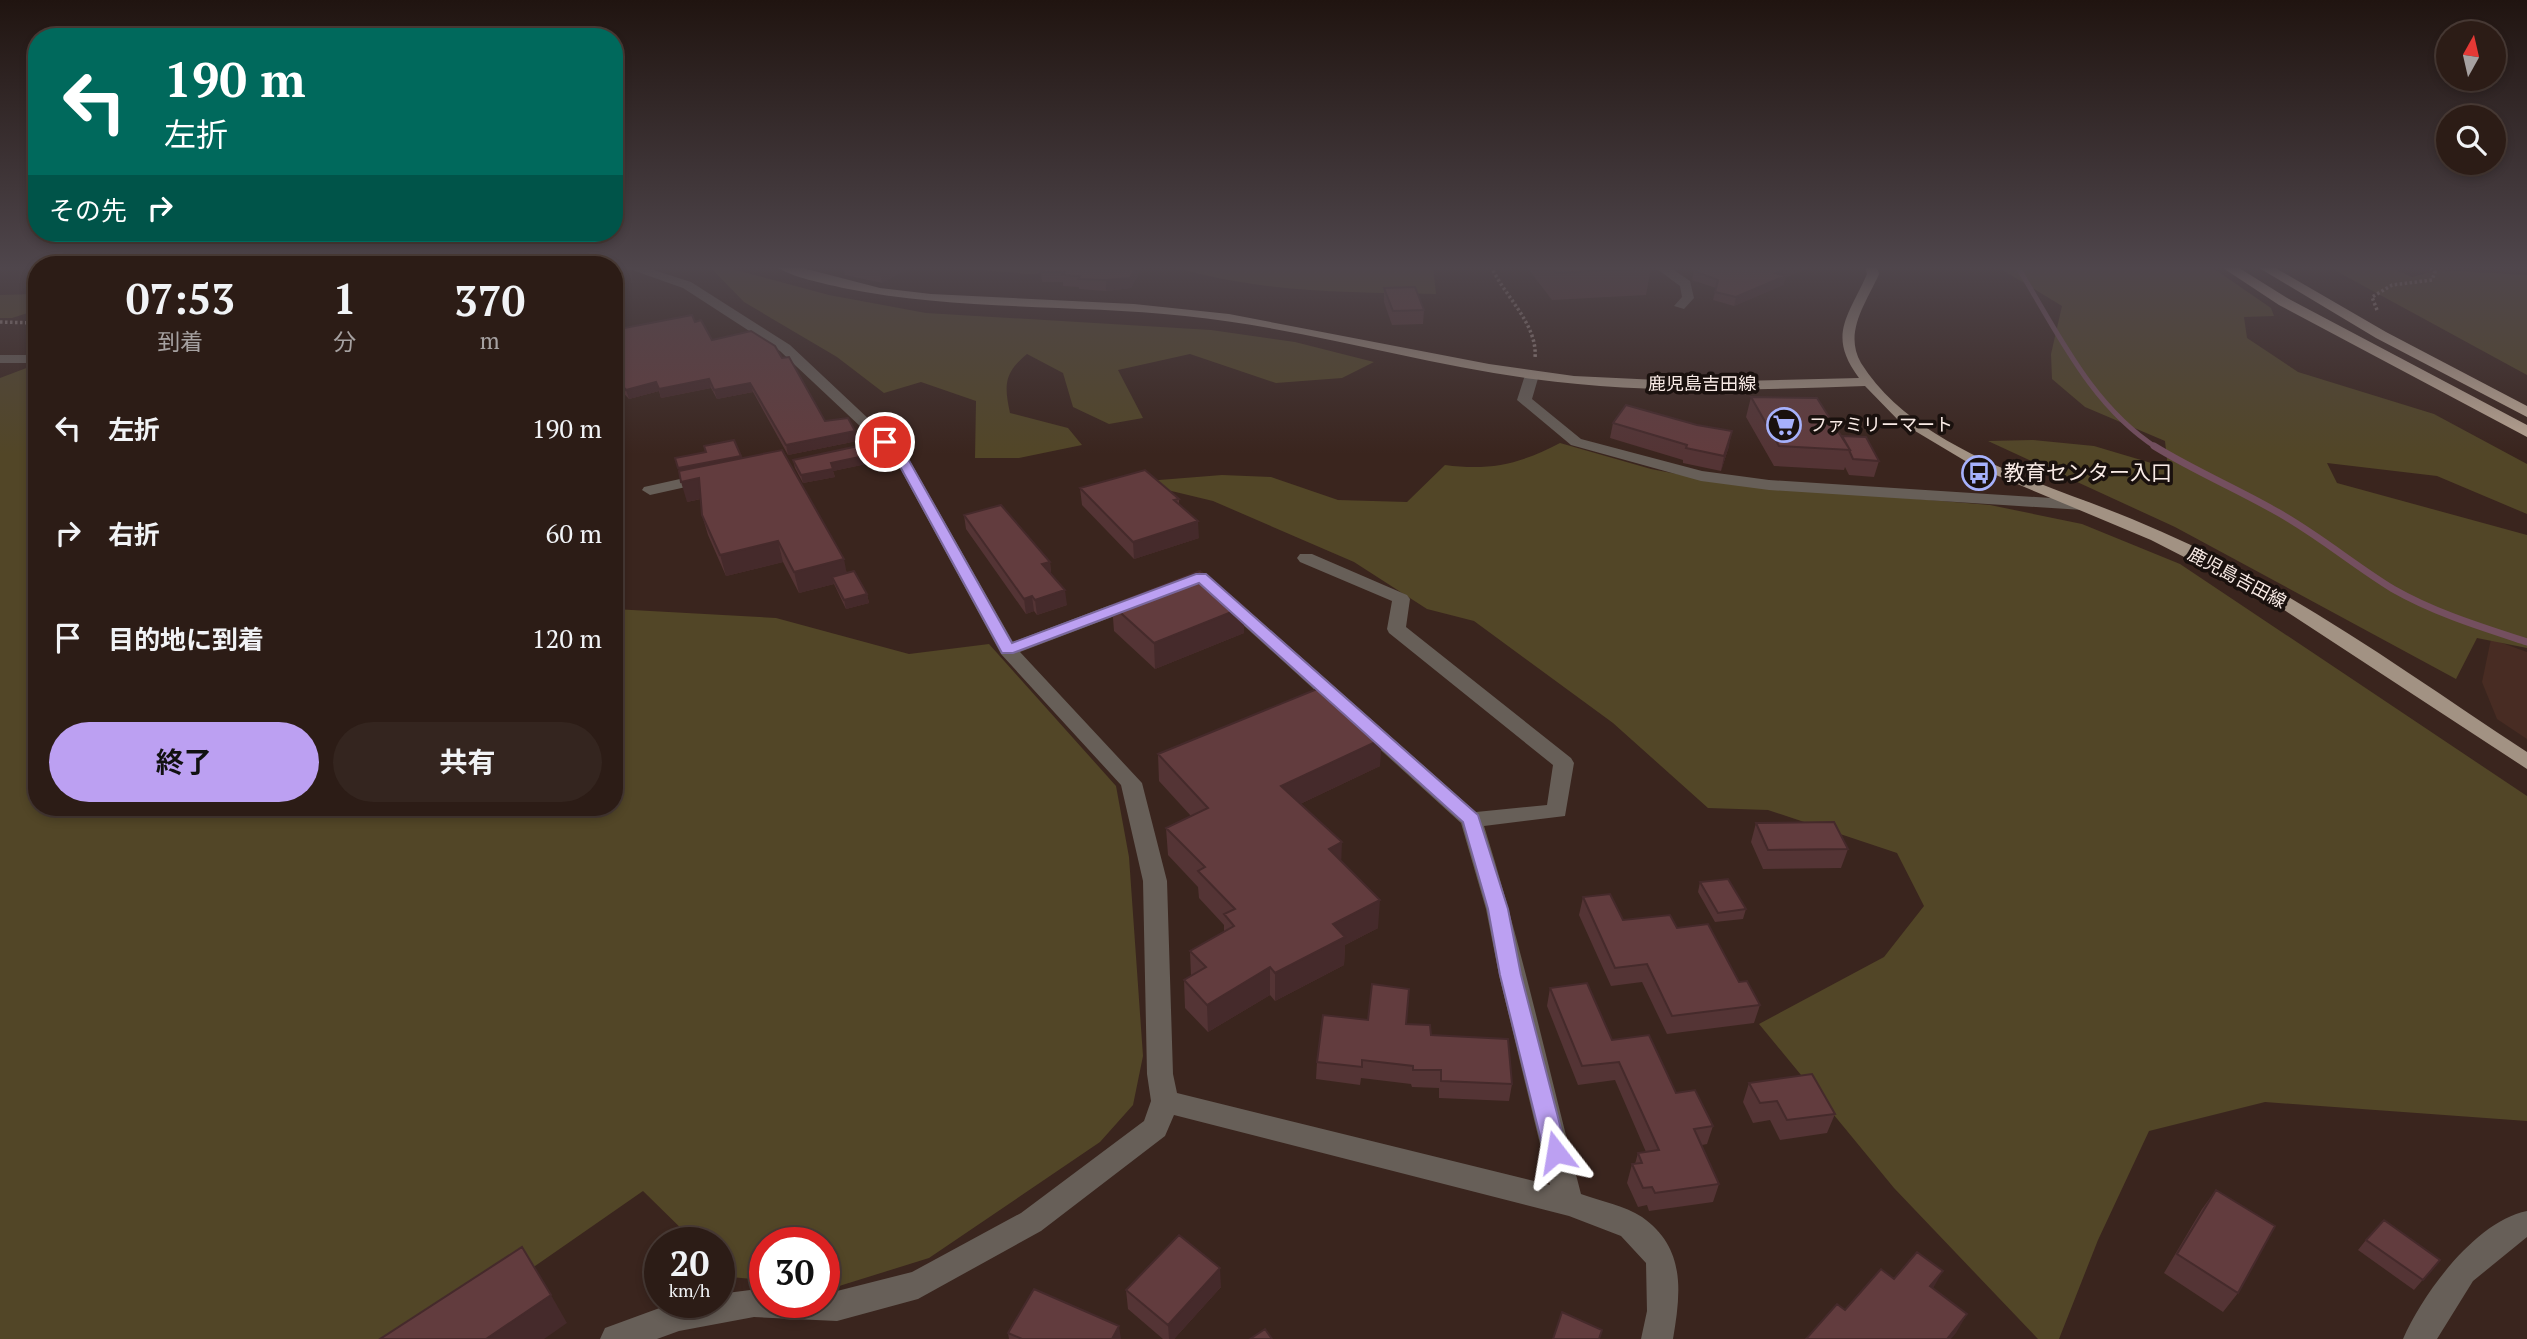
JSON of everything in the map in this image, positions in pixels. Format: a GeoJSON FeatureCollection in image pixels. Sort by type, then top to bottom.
{"type":"FeatureCollection","features":[{"type":"Feature","properties":{"kind":"highway"},"geometry":{"type":"LineString","coordinates":[[2334,328],[2527,432]]}},
{"type":"Feature","properties":{"kind":"highway"},"geometry":{"type":"LineString","coordinates":[[2370,328],[2527,412]]}},
{"type":"Feature","properties":{"kind":"main road","name":"鹿児島吉田線"},"geometry":{"type":"LineString","coordinates":[[1294,328],[1532,375],[1651,385],[1868,382],[1913,423],[1947,444],[1992,467],[2196,555],[2262,590],[2527,762]]}},
{"type":"Feature","properties":{"kind":"main road"},"geometry":{"type":"LineString","coordinates":[[1846,328],[1846,341],[1853,361],[1868,382]]}},
{"type":"Feature","properties":{"kind":"street"},"geometry":{"type":"LineString","coordinates":[[616,1339],[679,1316],[741,1305],[837,1306],[918,1285],[1031,1222],[1117,1159],[1155,1128],[1165,1101],[1160,1074],[1155,881],[1131,783],[1008,650],[901,457],[785,348],[755,328]]}},
{"type":"Feature","properties":{"kind":"street"},"geometry":{"type":"LineString","coordinates":[[0,359],[28,359]]}},
{"type":"Feature","properties":{"kind":"street"},"geometry":{"type":"LineString","coordinates":[[1532,375],[1524,400],[1576,442],[1689,473],[1769,485],[2082,505]]}},
{"type":"Feature","properties":{"kind":"street"},"geometry":{"type":"LineString","coordinates":[[859,447],[885,442]]}},
{"type":"Feature","properties":{"kind":"street"},"geometry":{"type":"LineString","coordinates":[[650,490],[728,474]]}},
{"type":"Feature","properties":{"kind":"street"},"geometry":{"type":"LineString","coordinates":[[1306,558],[1401,599],[1396,629],[1564,763],[1557,811],[1471,820]]}},
{"type":"Feature","properties":{"kind":"street"},"geometry":{"type":"LineString","coordinates":[[1211,586],[1471,820],[1498,909],[1511,975],[1569,1202]]}},
{"type":"Feature","properties":{"kind":"street"},"geometry":{"type":"LineString","coordinates":[[1008,650],[1149,596]]}},
{"type":"Feature","properties":{"kind":"street"},"geometry":{"type":"LineString","coordinates":[[1165,1101],[1569,1202],[1630,1226],[1661,1258],[1662,1311],[1657,1339]]}},
{"type":"Feature","properties":{"kind":"street"},"geometry":{"type":"LineString","coordinates":[[2419,1339],[2462,1271],[2517,1226],[2527,1224]]}},
{"type":"Feature","properties":{"kind":"path"},"geometry":{"type":"LineString","coordinates":[[1528,328],[1537,348],[1532,375]]}},
{"type":"Feature","properties":{"kind":"shaded area"},"geometry":{"type":"Polygon","coordinates":[[[789,328],[1186,328],[1295,342],[1374,362],[1342,378],[1276,383],[1190,354],[1118,370],[1143,418],[1109,424],[1073,407],[1063,373],[1027,354],[1014,367],[1008,380],[1010,413],[1068,428],[1082,445],[1019,458],[975,458],[976,401],[921,382],[884,393],[837,357],[789,328]]]}},
{"type":"Feature","properties":{"kind":"shaded area"},"geometry":{"type":"Polygon","coordinates":[[[2057,328],[2246,328],[2247,338],[2298,372],[2434,414],[2527,464],[2527,514],[2437,476],[2327,463],[2337,483],[2527,535],[2527,648],[2477,638],[2456,679],[2175,527],[1988,441],[2033,440],[2094,446],[2168,468],[2165,441],[2085,407],[2052,379],[2051,354],[2057,328]]]}},
{"type":"Feature","properties":{"kind":"shaded area"},"geometry":{"type":"Polygon","coordinates":[[[2442,328],[2527,328],[2527,375],[2442,328]]]}},
{"type":"Feature","properties":{"kind":"shaded area"},"geometry":{"type":"Polygon","coordinates":[[[28,367],[28,816],[623,816],[623,610],[776,618],[909,654],[989,644],[1116,786],[1129,857],[1143,1056],[1133,1105],[1100,1142],[929,1258],[840,1286],[840,1227],[749,1227],[749,1279],[735,1277],[735,1227],[680,1227],[643,1191],[430,1339],[0,1339],[0,378],[28,367]]]}},
{"type":"Feature","properties":{"kind":"shaded area"},"geometry":{"type":"Polygon","coordinates":[[[1560,443],[1651,469],[1723,483],[1990,505],[2082,524],[2180,564],[2527,796],[2527,1121],[2265,1102],[2149,1131],[2098,1240],[2059,1339],[2038,1339],[1894,1188],[1759,1024],[1884,957],[1924,906],[1897,853],[1768,810],[1708,808],[1613,723],[1474,621],[1427,609],[1354,562],[1213,501],[1134,482],[1222,475],[1271,477],[1338,500],[1407,502],[1445,465],[1476,467],[1504,464],[1518,461],[1560,443]]]}},
{"type":"Feature","properties":{"kind":"shaded area"},"geometry":{"type":"Polygon","coordinates":[[[2491,639],[2527,652],[2527,739],[2497,719],[2482,682],[2491,639]]]}},
{"type":"Feature","properties":{"kind":"building"},"geometry":{"type":"Polygon","coordinates":[[[623,328],[706,328],[712,340],[751,331],[775,346],[782,358],[789,357],[825,421],[848,418],[855,431],[786,445],[750,383],[714,390],[709,379],[659,389],[656,382],[626,390],[623,386],[623,328]]]}},
{"type":"Feature","properties":{"kind":"building"},"geometry":{"type":"Polygon","coordinates":[[[1751,397],[1817,398],[1850,450],[1779,446],[1751,397]]]}},
{"type":"Feature","properties":{"kind":"building"},"geometry":{"type":"Polygon","coordinates":[[[1626,405],[1697,425],[1732,431],[1724,456],[1686,448],[1687,445],[1613,423],[1626,405]]]}},
{"type":"Feature","properties":{"kind":"building"},"geometry":{"type":"Polygon","coordinates":[[[1842,436],[1866,437],[1879,461],[1853,459],[1842,436]]]}},
{"type":"Feature","properties":{"kind":"building"},"geometry":{"type":"Polygon","coordinates":[[[734,440],[741,456],[678,468],[675,458],[706,452],[704,446],[734,440]]]}},
{"type":"Feature","properties":{"kind":"building"},"geometry":{"type":"Polygon","coordinates":[[[863,445],[869,455],[831,463],[833,469],[801,475],[793,460],[863,445]]]}},
{"type":"Feature","properties":{"kind":"building"},"geometry":{"type":"Polygon","coordinates":[[[782,450],[844,559],[794,572],[778,541],[720,555],[702,515],[699,478],[681,482],[679,471],[782,450]]]}},
{"type":"Feature","properties":{"kind":"building"},"geometry":{"type":"Polygon","coordinates":[[[1145,470],[1179,499],[1174,500],[1198,521],[1133,542],[1080,488],[1145,470]]]}},
{"type":"Feature","properties":{"kind":"building"},"geometry":{"type":"Polygon","coordinates":[[[1001,505],[1050,562],[1042,564],[1065,590],[1035,600],[1032,596],[1024,599],[964,515],[1001,505]]]}},
{"type":"Feature","properties":{"kind":"building"},"geometry":{"type":"Polygon","coordinates":[[[854,571],[867,594],[844,600],[832,577],[854,571]]]}},
{"type":"Feature","properties":{"kind":"building"},"geometry":{"type":"Polygon","coordinates":[[[1200,571],[1244,607],[1154,643],[1112,605],[1200,571]]]}},
{"type":"Feature","properties":{"kind":"building"},"geometry":{"type":"Polygon","coordinates":[[[1322,687],[1382,739],[1281,786],[1342,842],[1329,849],[1380,900],[1333,924],[1345,937],[1275,973],[1270,967],[1207,1005],[1184,980],[1206,967],[1190,951],[1234,926],[1224,914],[1235,909],[1198,871],[1205,867],[1166,828],[1208,808],[1158,754],[1322,687]]]}},
{"type":"Feature","properties":{"kind":"building"},"geometry":{"type":"Polygon","coordinates":[[[1834,822],[1848,849],[1768,850],[1756,823],[1834,822]]]}},
{"type":"Feature","properties":{"kind":"building"},"geometry":{"type":"Polygon","coordinates":[[[1728,879],[1746,909],[1718,913],[1700,882],[1728,879]]]}},
{"type":"Feature","properties":{"kind":"building"},"geometry":{"type":"Polygon","coordinates":[[[1610,894],[1623,920],[1670,915],[1677,928],[1708,924],[1739,982],[1747,981],[1760,1005],[1672,1016],[1647,964],[1615,968],[1583,897],[1610,894]]]}},
{"type":"Feature","properties":{"kind":"building"},"geometry":{"type":"Polygon","coordinates":[[[1587,983],[1612,1040],[1649,1035],[1676,1093],[1695,1090],[1713,1126],[1694,1129],[1719,1184],[1655,1193],[1652,1187],[1643,1188],[1632,1164],[1642,1163],[1638,1153],[1659,1150],[1619,1062],[1582,1066],[1550,988],[1587,983]]]}},
{"type":"Feature","properties":{"kind":"building"},"geometry":{"type":"Polygon","coordinates":[[[1372,984],[1409,989],[1406,1024],[1430,1025],[1431,1035],[1508,1039],[1512,1084],[1441,1081],[1441,1070],[1413,1070],[1413,1066],[1362,1060],[1362,1067],[1317,1062],[1323,1015],[1368,1020],[1372,984]]]}},
{"type":"Feature","properties":{"kind":"building"},"geometry":{"type":"Polygon","coordinates":[[[1812,1074],[1835,1114],[1787,1120],[1777,1101],[1760,1103],[1749,1083],[1812,1074]]]}},
{"type":"Feature","properties":{"kind":"building"},"geometry":{"type":"Polygon","coordinates":[[[2216,1190],[2275,1226],[2238,1293],[2177,1254],[2216,1190]]]}},
{"type":"Feature","properties":{"kind":"building"},"geometry":{"type":"Polygon","coordinates":[[[2384,1220],[2440,1260],[2423,1280],[2366,1240],[2384,1220]]]}},
{"type":"Feature","properties":{"kind":"building"},"geometry":{"type":"Polygon","coordinates":[[[1179,1235],[1220,1268],[1168,1325],[1126,1290],[1179,1235]]]}},
{"type":"Feature","properties":{"kind":"building"},"geometry":{"type":"Polygon","coordinates":[[[522,1247],[551,1295],[486,1339],[380,1339],[522,1247]]]}},
{"type":"Feature","properties":{"kind":"building"},"geometry":{"type":"Polygon","coordinates":[[[1917,1252],[1943,1271],[1930,1286],[1967,1314],[1947,1339],[1806,1339],[1837,1304],[1845,1310],[1881,1269],[1894,1279],[1917,1252]]]}},
{"type":"Feature","properties":{"kind":"building"},"geometry":{"type":"Polygon","coordinates":[[[1034,1289],[1119,1326],[1112,1339],[1022,1339],[1008,1333],[1034,1289]]]}},
{"type":"Feature","properties":{"kind":"building"},"geometry":{"type":"Polygon","coordinates":[[[1562,1312],[1602,1330],[1599,1339],[1553,1339],[1562,1312]]]}},
{"type":"Feature","properties":{"kind":"building"},"geometry":{"type":"Polygon","coordinates":[[[1265,1329],[1272,1339],[1250,1339],[1265,1329]]]}},
{"type":"Feature","properties":{"kind":"waterway"},"geometry":{"type":"LineString","coordinates":[[2054,328],[2094,389],[2134,431],[2155,447]]}},
{"type":"Feature","properties":{"kind":"waterway"},"geometry":{"type":"LineString","coordinates":[[2155,447],[2288,518],[2409,598],[2458,619],[2527,642]]}},
{"type":"Feature","properties":{"kind":"place","name":"ファミリーマート"},"geometry":{"type":"Point","coordinates":[1784,425]}},
{"type":"Feature","properties":{"kind":"place","name":"教育センター入口"},"geometry":{"type":"Point","coordinates":[1979,473]}},
{"type":"Feature","properties":{"kind":"route"},"geometry":{"type":"LineString","coordinates":[[885,442],[901,457],[1008,650],[1201,577],[1471,820],[1498,909],[1511,975],[1556,1152]]}}]}
